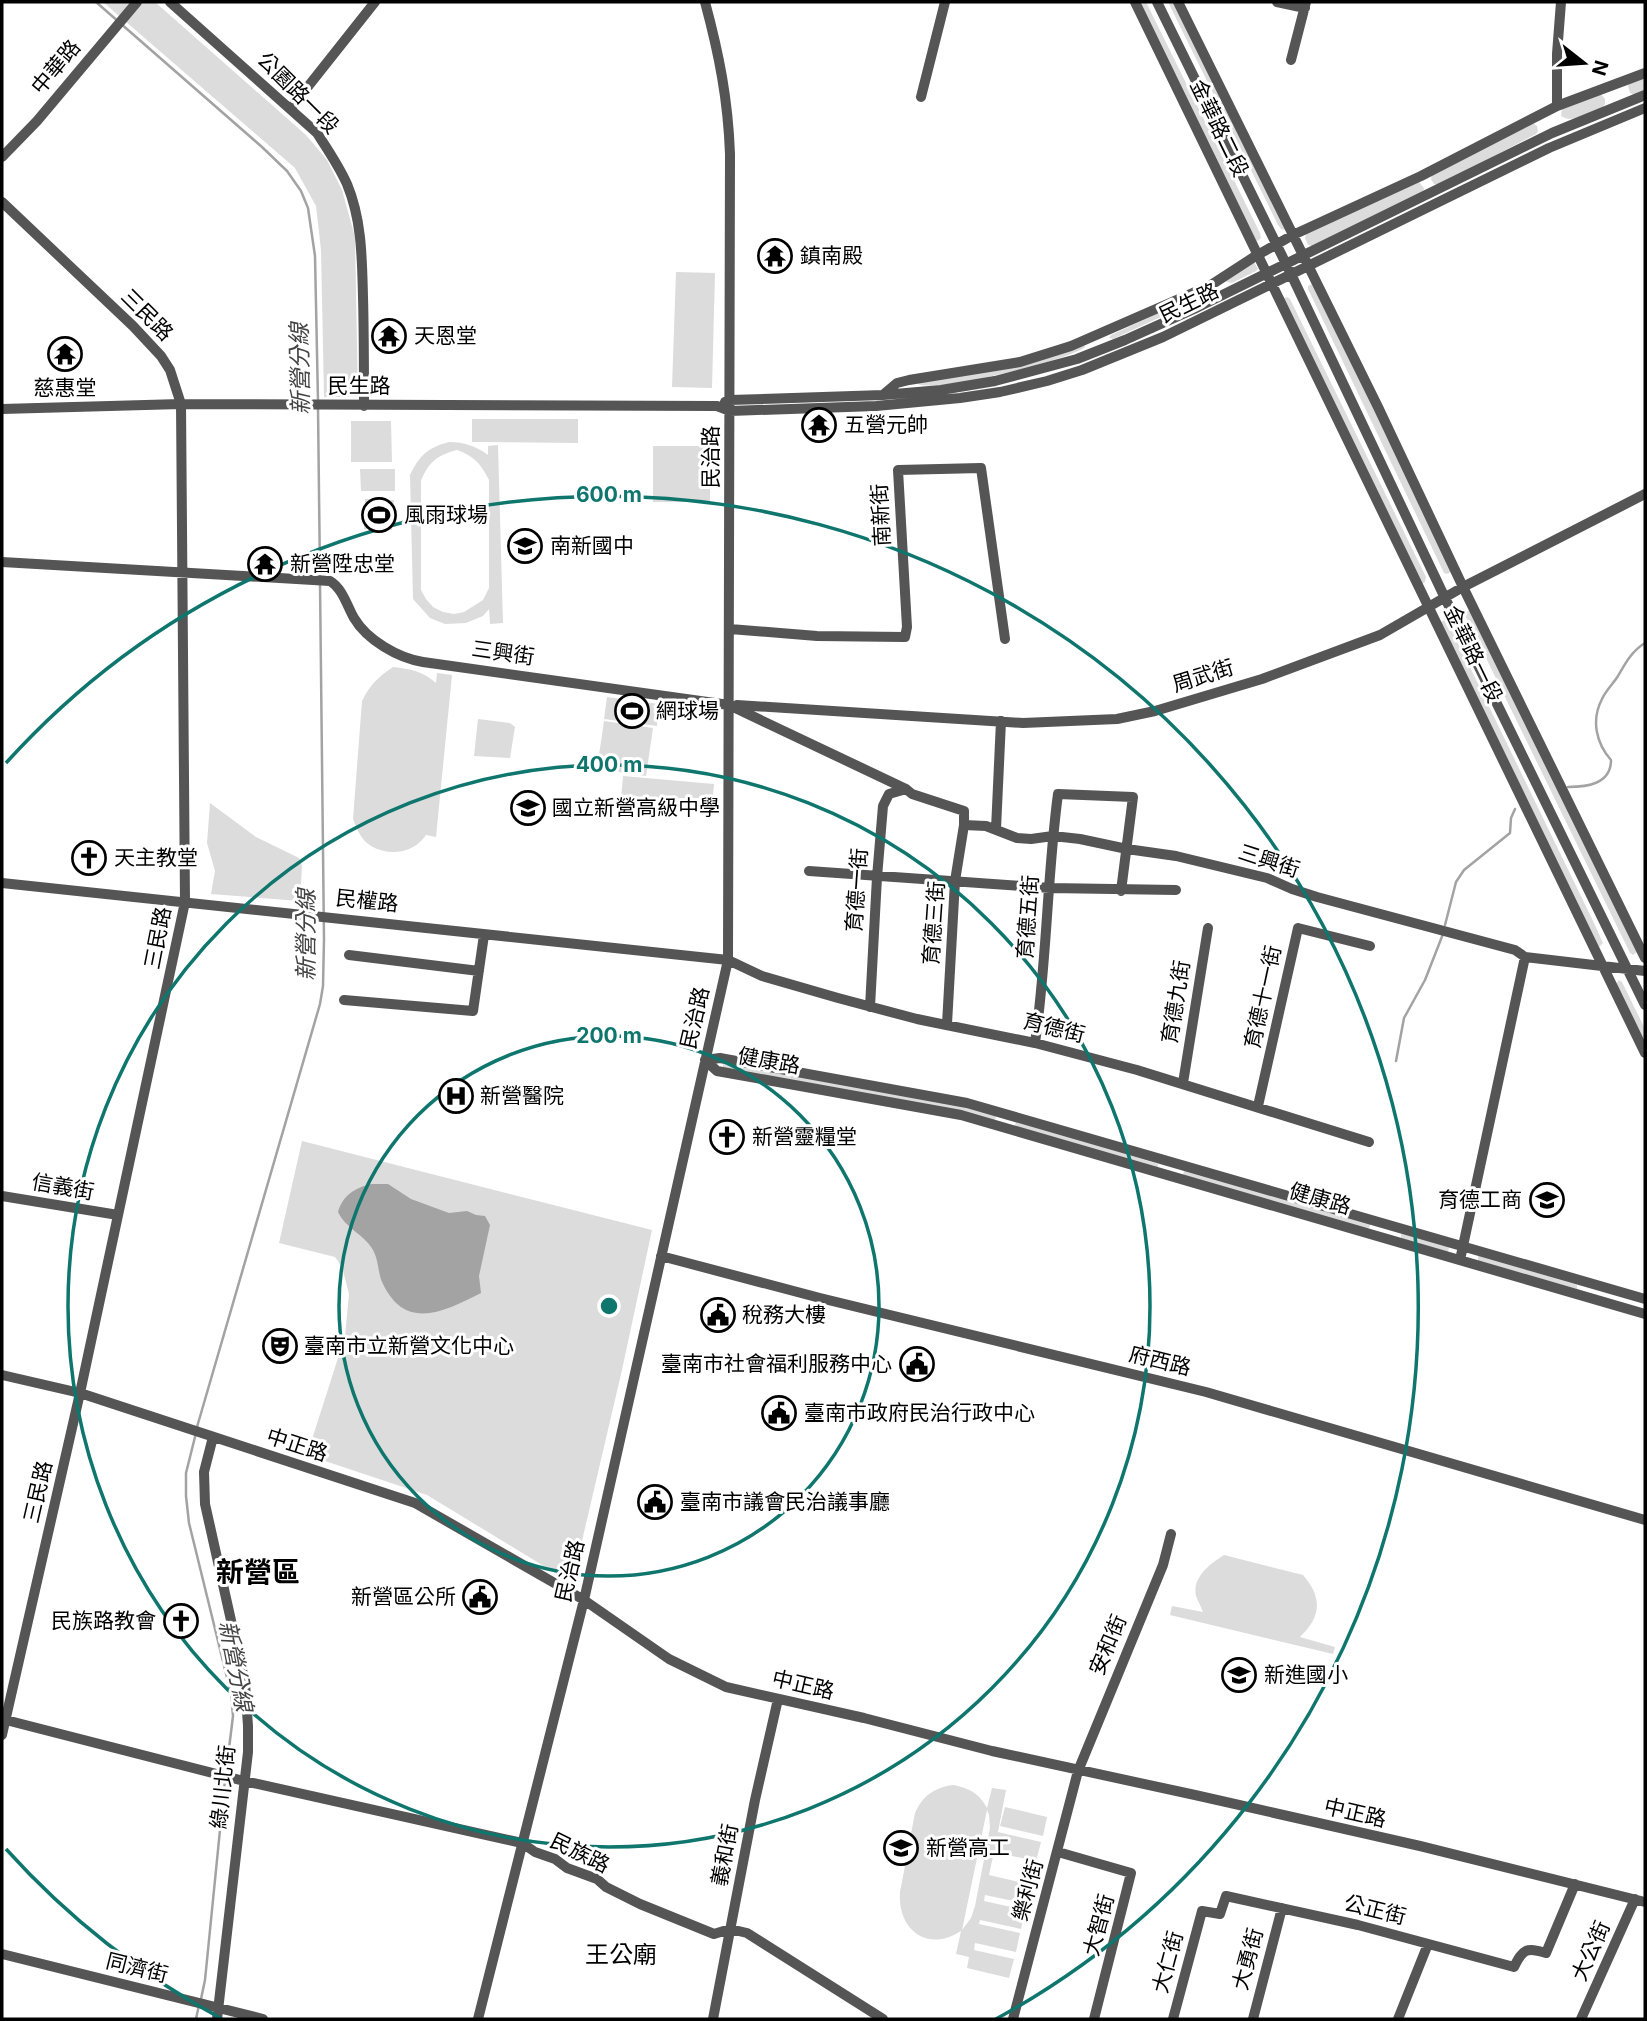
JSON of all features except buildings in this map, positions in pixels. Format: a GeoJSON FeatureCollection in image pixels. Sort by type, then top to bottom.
{"type":"FeatureCollection","features":[{"type":"Feature","properties":{"kind":"street","name":"中華路"},"geometry":{"type":"LineString","coordinates":[[2,157],[37,121],[138,2]]}},
{"type":"Feature","properties":{"kind":"street","name":"公園路一段"},"geometry":{"type":"LineString","coordinates":[[170,2],[317,133],[348,187],[358,218],[362,251],[364,406]]}},
{"type":"Feature","properties":{"kind":"street"},"geometry":{"type":"LineString","coordinates":[[291,108],[375,2]]}},
{"type":"Feature","properties":{"kind":"street","name":"民治路"},"geometry":{"type":"LineString","coordinates":[[478,2019],[584,1600],[728,960],[729,128],[719,52],[705,2]]}},
{"type":"Feature","properties":{"kind":"street"},"geometry":{"type":"LineString","coordinates":[[921,97],[945,2]]}},
{"type":"Feature","properties":{"kind":"street","name":"金華路二段"},"geometry":{"type":"LineString","coordinates":[[1135,2],[1267,272]]}},
{"type":"Feature","properties":{"kind":"street","name":"金華路二段"},"geometry":{"type":"LineString","coordinates":[[1157,2],[1288,269]]}},
{"type":"Feature","properties":{"kind":"street","name":"金華路二段"},"geometry":{"type":"LineString","coordinates":[[1178,2],[1305,260]]}},
{"type":"Feature","properties":{"kind":"street"},"geometry":{"type":"LineString","coordinates":[[1277,2],[1306,5],[1291,60]]}},
{"type":"Feature","properties":{"kind":"street"},"geometry":{"type":"LineString","coordinates":[[1557,106],[1561,2]]}},
{"type":"Feature","properties":{"kind":"street","name":"民生路"},"geometry":{"type":"LineString","coordinates":[[883,395],[897,383],[1020,362],[1071,346],[1211,285],[1293,235],[1425,174],[1557,106],[1645,73]]}},
{"type":"Feature","properties":{"kind":"street","name":"民生路"},"geometry":{"type":"LineString","coordinates":[[730,405],[876,406],[1000,392],[1047,382],[1136,349],[1272,284],[1288,269],[1552,133],[1645,95]]}},
{"type":"Feature","properties":{"kind":"street","name":"民生路"},"geometry":{"type":"LineString","coordinates":[[1305,260],[1549,148],[1645,108]]}},
{"type":"Feature","properties":{"kind":"street","name":"三民路"},"geometry":{"type":"LineString","coordinates":[[2,202],[162,356],[170,370],[181,404],[185,902],[80,1393],[2,1735]]}},
{"type":"Feature","properties":{"kind":"street","name":"金華路一段"},"geometry":{"type":"LineString","coordinates":[[1305,260],[1645,958]]}},
{"type":"Feature","properties":{"kind":"street","name":"民生路"},"geometry":{"type":"LineString","coordinates":[[2,409],[181,404],[717,406],[941,390],[995,381],[1077,359],[1194,309],[1267,272],[1288,269]]}},
{"type":"Feature","properties":{"kind":"street","name":"金華路一段"},"geometry":{"type":"LineString","coordinates":[[1288,269],[1645,1005]]}},
{"type":"Feature","properties":{"kind":"street","name":"金華路一段"},"geometry":{"type":"LineString","coordinates":[[1267,272],[1645,1053]]}},
{"type":"Feature","properties":{"kind":"street","name":"南新街"},"geometry":{"type":"LineString","coordinates":[[730,629],[817,636],[905,637],[907,626],[898,470],[981,468],[1005,639]]}},
{"type":"Feature","properties":{"kind":"street","name":"周武街"},"geometry":{"type":"LineString","coordinates":[[730,705],[1023,723],[1117,719],[1155,711],[1262,678],[1380,635],[1463,587],[1645,494]]}},
{"type":"Feature","properties":{"kind":"street","name":"三興街"},"geometry":{"type":"LineString","coordinates":[[2,562],[330,581],[338,587],[355,621],[362,629],[396,653],[412,660],[730,705],[912,794],[964,811],[964,825],[986,826],[1017,838],[1053,836],[1080,839],[1176,856],[1267,878],[1329,901],[1515,950],[1525,957],[1645,971]]}},
{"type":"Feature","properties":{"kind":"street"},"geometry":{"type":"LineString","coordinates":[[996,829],[1001,721]]}},
{"type":"Feature","properties":{"kind":"street","name":"育德一街"},"geometry":{"type":"LineString","coordinates":[[870,1007],[883,806],[889,794],[905,789]]}},
{"type":"Feature","properties":{"kind":"street","name":"育德五街"},"geometry":{"type":"LineString","coordinates":[[1035,1042],[1042,993],[1058,793],[1133,797],[1128,849]]}},
{"type":"Feature","properties":{"kind":"street","name":"育德三街"},"geometry":{"type":"LineString","coordinates":[[947,1024],[955,881],[964,825]]}},
{"type":"Feature","properties":{"kind":"street"},"geometry":{"type":"LineString","coordinates":[[1121,891],[1128,849]]}},
{"type":"Feature","properties":{"kind":"street"},"geometry":{"type":"LineString","coordinates":[[809,871],[1050,888],[1176,890]]}},
{"type":"Feature","properties":{"kind":"street","name":"民權路"},"geometry":{"type":"LineString","coordinates":[[2,883],[728,960]]}},
{"type":"Feature","properties":{"kind":"street","name":"育德九街"},"geometry":{"type":"LineString","coordinates":[[1183,1083],[1208,929]]}},
{"type":"Feature","properties":{"kind":"street","name":"育德十一街"},"geometry":{"type":"LineString","coordinates":[[1258,1107],[1297,929],[1370,946]]}},
{"type":"Feature","properties":{"kind":"street"},"geometry":{"type":"LineString","coordinates":[[344,1000],[473,1011],[484,934]]}},
{"type":"Feature","properties":{"kind":"street"},"geometry":{"type":"LineString","coordinates":[[349,956],[479,971]]}},
{"type":"Feature","properties":{"kind":"street"},"geometry":{"type":"LineString","coordinates":[[1460,1260],[1525,957]]}},
{"type":"Feature","properties":{"kind":"street","name":"育德街"},"geometry":{"type":"LineString","coordinates":[[728,960],[762,976],[870,1007],[1035,1042],[1183,1083],[1369,1142]]}},
{"type":"Feature","properties":{"kind":"street","name":"健康路"},"geometry":{"type":"LineString","coordinates":[[705,1060],[720,1058],[967,1103],[1645,1298]]}},
{"type":"Feature","properties":{"kind":"street","name":"健康路"},"geometry":{"type":"LineString","coordinates":[[705,1060],[717,1071],[961,1115],[1645,1314]]}},
{"type":"Feature","properties":{"kind":"street"},"geometry":{"type":"LineString","coordinates":[[1004,1128],[1007,1115]]}},
{"type":"Feature","properties":{"kind":"street","name":"信義街"},"geometry":{"type":"LineString","coordinates":[[2,1196],[118,1215]]}},
{"type":"Feature","properties":{"kind":"street","name":"府西路"},"geometry":{"type":"LineString","coordinates":[[661,1256],[820,1298],[1206,1392],[1645,1520]]}},
{"type":"Feature","properties":{"kind":"street","name":"中正路"},"geometry":{"type":"LineString","coordinates":[[2,1374],[80,1393],[415,1503],[584,1600],[668,1658],[726,1686],[992,1751],[1195,1794],[1640,1900]]}},
{"type":"Feature","properties":{"kind":"street","name":"綠川北街"},"geometry":{"type":"LineString","coordinates":[[210,1436],[204,1472],[205,1504],[245,1683],[248,1726],[239,1780],[218,2014]]}},
{"type":"Feature","properties":{"kind":"street","name":"安和街"},"geometry":{"type":"LineString","coordinates":[[1078,1771],[1163,1565],[1171,1534]]}},
{"type":"Feature","properties":{"kind":"street","name":"義和街"},"geometry":{"type":"LineString","coordinates":[[713,2019],[778,1699]]}},
{"type":"Feature","properties":{"kind":"street","name":"民族路"},"geometry":{"type":"LineString","coordinates":[[4,1719],[239,1780],[522,1843],[567,1868],[597,1879],[606,1887],[640,1904],[714,1934],[730,1929],[747,1933],[883,2019]]}},
{"type":"Feature","properties":{"kind":"street","name":"樂利街"},"geometry":{"type":"LineString","coordinates":[[1013,2019],[1078,1771]]}},
{"type":"Feature","properties":{"kind":"street","name":"大智街"},"geometry":{"type":"LineString","coordinates":[[1058,1852],[1131,1873],[1094,2019]]}},
{"type":"Feature","properties":{"kind":"street","name":"公正街"},"geometry":{"type":"LineString","coordinates":[[1226,1896],[1358,1925],[1514,1967],[1525,1951],[1531,1949],[1545,1953],[1575,1884]]}},
{"type":"Feature","properties":{"kind":"street","name":"大仁街"},"geometry":{"type":"LineString","coordinates":[[1173,2019],[1202,1911],[1220,1914],[1226,1896]]}},
{"type":"Feature","properties":{"kind":"street","name":"大公街"},"geometry":{"type":"LineString","coordinates":[[1581,2019],[1640,1900]]}},
{"type":"Feature","properties":{"kind":"street","name":"大勇街"},"geometry":{"type":"LineString","coordinates":[[1253,2019],[1282,1908]]}},
{"type":"Feature","properties":{"kind":"street"},"geometry":{"type":"LineString","coordinates":[[1398,2019],[1428,1944]]}},
{"type":"Feature","properties":{"kind":"street","name":"同濟街"},"geometry":{"type":"LineString","coordinates":[[2,1954],[207,2005],[218,2014],[263,2019]]}},
{"type":"Feature","properties":{"kind":"shaded area"},"geometry":{"type":"Polygon","coordinates":[[[103,2],[155,2],[306,135],[327,160],[342,190],[355,237],[358,397],[324,397],[321,250],[316,206],[295,168],[103,2]]]}},
{"type":"Feature","properties":{"kind":"shaded area"},"geometry":{"type":"Polygon","coordinates":[[[1138,2],[1146,2],[1260,233],[1261,238],[1258,241],[1256,240],[1138,2]]]}},
{"type":"Feature","properties":{"kind":"shaded area"},"geometry":{"type":"Polygon","coordinates":[[[1168,2],[1176,2],[1284,230],[1278,225],[1168,2]]]}},
{"type":"Feature","properties":{"kind":"shaded area"},"geometry":{"type":"Polygon","coordinates":[[[1645,75],[1645,91],[1634,95],[1630,93],[1629,82],[1645,75]]]}},
{"type":"Feature","properties":{"kind":"shaded area"},"geometry":{"type":"Polygon","coordinates":[[[1600,93],[1605,99],[1602,108],[1571,119],[1561,116],[1562,109],[1600,93]]]}},
{"type":"Feature","properties":{"kind":"shaded area"},"geometry":{"type":"Polygon","coordinates":[[[1533,123],[1537,126],[1536,134],[1439,185],[1434,184],[1431,179],[1432,173],[1533,123]]]}},
{"type":"Feature","properties":{"kind":"shaded area"},"geometry":{"type":"Polygon","coordinates":[[[1419,182],[1424,188],[1423,193],[1312,246],[1308,245],[1305,238],[1307,231],[1419,182]]]}},
{"type":"Feature","properties":{"kind":"shaded area"},"geometry":{"type":"Polygon","coordinates":[[[1254,262],[1258,269],[1256,271],[1232,283],[1226,281],[1254,262]]]}},
{"type":"Feature","properties":{"kind":"shaded area"},"geometry":{"type":"Polygon","coordinates":[[[676,272],[715,273],[712,388],[672,387],[676,272]]]}},
{"type":"Feature","properties":{"kind":"shaded area"},"geometry":{"type":"Polygon","coordinates":[[[1312,284],[1315,285],[1451,568],[1451,572],[1447,574],[1444,573],[1308,289],[1312,284]]]}},
{"type":"Feature","properties":{"kind":"shaded area"},"geometry":{"type":"Polygon","coordinates":[[[1204,292],[1207,293],[1206,296],[1113,339],[1109,338],[1111,335],[1204,292]]]}},
{"type":"Feature","properties":{"kind":"shaded area"},"geometry":{"type":"Polygon","coordinates":[[[1287,297],[1426,577],[1421,585],[1282,299],[1287,297]]]}},
{"type":"Feature","properties":{"kind":"shaded area"},"geometry":{"type":"Polygon","coordinates":[[[1083,344],[1085,347],[1074,353],[1001,374],[948,384],[918,384],[919,381],[1083,344]]]}},
{"type":"Feature","properties":{"kind":"shaded area"},"geometry":{"type":"Polygon","coordinates":[[[472,419],[578,419],[578,443],[472,442],[472,419]]]}},
{"type":"Feature","properties":{"kind":"shaded area"},"geometry":{"type":"Polygon","coordinates":[[[351,421],[391,421],[392,462],[351,462],[351,421]]]}},
{"type":"Feature","properties":{"kind":"shaded area"},"geometry":{"type":"Polygon","coordinates":[[[441,444],[465,444],[488,455],[488,446],[498,445],[503,623],[490,624],[489,609],[483,616],[466,623],[445,624],[430,618],[413,599],[410,475],[425,453],[441,444]],[[457,450],[439,457],[427,469],[421,481],[421,590],[433,607],[454,614],[464,612],[483,600],[489,588],[489,480],[476,461],[457,450]]]}},
{"type":"Feature","properties":{"kind":"shaded area"},"geometry":{"type":"Polygon","coordinates":[[[653,446],[710,446],[710,502],[653,502],[653,446]]]}},
{"type":"Feature","properties":{"kind":"shaded area"},"geometry":{"type":"Polygon","coordinates":[[[360,469],[395,469],[395,491],[361,491],[360,469]]]}},
{"type":"Feature","properties":{"kind":"shaded area","name":"風雨球場"},"geometry":{"type":"Polygon","coordinates":[[[365,499],[394,500],[392,530],[364,529],[365,499]]]}},
{"type":"Feature","properties":{"kind":"shaded area"},"geometry":{"type":"Polygon","coordinates":[[[1470,610],[1637,952],[1633,955],[1465,615],[1470,610]]]}},
{"type":"Feature","properties":{"kind":"shaded area"},"geometry":{"type":"Polygon","coordinates":[[[1445,620],[1594,923],[1603,943],[1599,947],[1441,622],[1445,620]]]}},
{"type":"Feature","properties":{"kind":"shaded area"},"geometry":{"type":"Polygon","coordinates":[[[393,667],[416,671],[436,683],[437,673],[452,675],[436,837],[426,835],[415,846],[394,852],[368,844],[353,819],[362,701],[375,682],[393,667]]]}},
{"type":"Feature","properties":{"kind":"shaded area","name":"網球場"},"geometry":{"type":"Polygon","coordinates":[[[607,697],[659,704],[657,726],[604,719],[607,697]]]}},
{"type":"Feature","properties":{"kind":"shaded area"},"geometry":{"type":"Polygon","coordinates":[[[478,719],[510,723],[515,727],[510,758],[474,756],[478,719]]]}},
{"type":"Feature","properties":{"kind":"shaded area"},"geometry":{"type":"Polygon","coordinates":[[[604,721],[653,728],[646,776],[597,769],[604,721]]]}},
{"type":"Feature","properties":{"kind":"shaded area"},"geometry":{"type":"Polygon","coordinates":[[[623,776],[714,784],[712,808],[621,800],[623,776]]]}},
{"type":"Feature","properties":{"kind":"shaded area"},"geometry":{"type":"Polygon","coordinates":[[[210,803],[256,837],[299,858],[302,866],[300,901],[211,894],[215,871],[207,843],[210,803]]]}},
{"type":"Feature","properties":{"kind":"shaded area"},"geometry":{"type":"Polygon","coordinates":[[[1619,980],[1645,1029],[1645,1049],[1615,985],[1619,980]]]}},
{"type":"Feature","properties":{"kind":"shaded area"},"geometry":{"type":"Polygon","coordinates":[[[723,1063],[965,1106],[996,1117],[995,1120],[723,1068],[723,1063]]]}},
{"type":"Feature","properties":{"kind":"shaded area"},"geometry":{"type":"Polygon","coordinates":[[[1017,1121],[1158,1164],[1158,1168],[1014,1126],[1017,1121]]]}},
{"type":"Feature","properties":{"kind":"shaded area"},"geometry":{"type":"Polygon","coordinates":[[[302,1141],[652,1230],[574,1575],[565,1579],[427,1495],[307,1455],[345,1336],[349,1294],[342,1267],[335,1257],[279,1243],[302,1141]]]}},
{"type":"Feature","properties":{"kind":"shaded area"},"geometry":{"type":"Polygon","coordinates":[[[1184,1170],[1371,1224],[1368,1229],[1183,1176],[1184,1170]]]}},
{"type":"Feature","properties":{"kind":"shaded area"},"geometry":{"type":"Polygon","coordinates":[[[371,1184],[388,1184],[411,1199],[449,1213],[467,1211],[485,1216],[490,1225],[479,1276],[481,1293],[454,1306],[427,1313],[415,1313],[392,1299],[381,1280],[371,1246],[338,1212],[350,1193],[371,1184]]]}},
{"type":"Feature","properties":{"kind":"shaded area"},"geometry":{"type":"Polygon","coordinates":[[[1403,1233],[1449,1247],[1448,1252],[1401,1239],[1403,1233]]]}},
{"type":"Feature","properties":{"kind":"shaded area"},"geometry":{"type":"Polygon","coordinates":[[[1478,1255],[1577,1285],[1577,1289],[1478,1261],[1478,1255]]]}},
{"type":"Feature","properties":{"kind":"shaded area"},"geometry":{"type":"Polygon","coordinates":[[[1224,1555],[1303,1575],[1314,1592],[1317,1607],[1312,1622],[1300,1637],[1335,1647],[1333,1654],[1170,1615],[1172,1606],[1203,1612],[1195,1589],[1199,1577],[1224,1555]]]}},
{"type":"Feature","properties":{"kind":"shaded area"},"geometry":{"type":"Polygon","coordinates":[[[953,1785],[969,1790],[981,1798],[987,1808],[992,1788],[1006,1790],[998,1832],[1041,1842],[1036,1861],[994,1852],[989,1875],[1032,1885],[1027,1904],[985,1895],[984,1901],[1025,1910],[1021,1929],[980,1920],[979,1924],[1020,1933],[1016,1952],[975,1943],[974,1950],[1014,1959],[1009,1978],[967,1968],[969,1957],[956,1954],[961,1931],[937,1940],[926,1938],[909,1927],[900,1905],[915,1813],[930,1794],[953,1785]],[[987,1810],[962,1930],[971,1918],[975,1906],[990,1828],[987,1810]]]}},
{"type":"Feature","properties":{"kind":"shaded area"},"geometry":{"type":"Polygon","coordinates":[[[1005,1807],[1047,1817],[1043,1836],[1000,1826],[1005,1807]]]}},
{"type":"Feature","properties":{"kind":"waterway","name":"新營分線"},"geometry":{"type":"LineString","coordinates":[[96,2],[262,147],[287,171],[301,191],[308,208],[315,256],[318,401]]}},
{"type":"Feature","properties":{"kind":"waterway","name":"新營分線"},"geometry":{"type":"LineString","coordinates":[[318,408],[320,576]]}},
{"type":"Feature","properties":{"kind":"waterway","name":"新營分線"},"geometry":{"type":"LineString","coordinates":[[197,1427],[323,986],[320,583]]}},
{"type":"Feature","properties":{"kind":"waterway"},"geometry":{"type":"LineString","coordinates":[[1568,787],[1590,785],[1607,774],[1611,760],[1597,731],[1599,707],[1605,693],[1630,657],[1645,643]]}},
{"type":"Feature","properties":{"kind":"waterway"},"geometry":{"type":"LineString","coordinates":[[1445,925],[1456,882],[1464,870],[1510,833],[1515,809]]}},
{"type":"Feature","properties":{"kind":"waterway"},"geometry":{"type":"LineString","coordinates":[[1396,1061],[1404,1018],[1425,980],[1443,934]]}},
{"type":"Feature","properties":{"kind":"waterway","name":"新營分線"},"geometry":{"type":"LineString","coordinates":[[196,1433],[186,1473],[186,1496],[189,1523],[231,1694],[233,1716],[226,1773]]}},
{"type":"Feature","properties":{"kind":"waterway","name":"新營分線"},"geometry":{"type":"LineString","coordinates":[[201,1999],[225,1780]]}},
{"type":"Feature","properties":{"kind":"waterway","name":"新營分線"},"geometry":{"type":"LineString","coordinates":[[196,2019],[199,2005]]}},
{"type":"Feature","properties":{"kind":"place","name":"鎮南殿"},"geometry":{"type":"Point","coordinates":[775,256]}},
{"type":"Feature","properties":{"kind":"place","name":"天恩堂"},"geometry":{"type":"Point","coordinates":[389,336]}},
{"type":"Feature","properties":{"kind":"place","name":"慈惠堂"},"geometry":{"type":"Point","coordinates":[65,354]}},
{"type":"Feature","properties":{"kind":"place","name":"五營元帥"},"geometry":{"type":"Point","coordinates":[819,425]}},
{"type":"Feature","properties":{"kind":"place","name":"風雨球場"},"geometry":{"type":"Point","coordinates":[379,515]}},
{"type":"Feature","properties":{"kind":"place","name":"南新國中"},"geometry":{"type":"Point","coordinates":[525,546]}},
{"type":"Feature","properties":{"kind":"place","name":"新營陞忠堂"},"geometry":{"type":"Point","coordinates":[265,564]}},
{"type":"Feature","properties":{"kind":"place","name":"網球場"},"geometry":{"type":"Point","coordinates":[632,711]}},
{"type":"Feature","properties":{"kind":"place","name":"國立新營高級中學"},"geometry":{"type":"Point","coordinates":[528,808]}},
{"type":"Feature","properties":{"kind":"place","name":"天主教堂"},"geometry":{"type":"Point","coordinates":[89,858]}},
{"type":"Feature","properties":{"kind":"place","name":"新營醫院"},"geometry":{"type":"Point","coordinates":[456,1096]}},
{"type":"Feature","properties":{"kind":"place","name":"新營靈糧堂"},"geometry":{"type":"Point","coordinates":[727,1137]}},
{"type":"Feature","properties":{"kind":"place","name":"育德工商"},"geometry":{"type":"Point","coordinates":[1547,1200]}},
{"type":"Feature","properties":{"kind":"place","name":"稅務大樓"},"geometry":{"type":"Point","coordinates":[718,1315]}},
{"type":"Feature","properties":{"kind":"place","name":"臺南市立新營文化中心"},"geometry":{"type":"Point","coordinates":[280,1346]}},
{"type":"Feature","properties":{"kind":"place","name":"臺南市社會福利服務中心"},"geometry":{"type":"Point","coordinates":[917,1364]}},
{"type":"Feature","properties":{"kind":"place","name":"臺南市政府民治行政中心"},"geometry":{"type":"Point","coordinates":[779,1413]}},
{"type":"Feature","properties":{"kind":"place","name":"臺南市議會民治議事廳"},"geometry":{"type":"Point","coordinates":[655,1502]}},
{"type":"Feature","properties":{"kind":"place","name":"新營區公所"},"geometry":{"type":"Point","coordinates":[480,1597]}},
{"type":"Feature","properties":{"kind":"place","name":"民族路教會"},"geometry":{"type":"Point","coordinates":[181,1621]}},
{"type":"Feature","properties":{"kind":"place","name":"新進國小"},"geometry":{"type":"Point","coordinates":[1239,1675]}},
{"type":"Feature","properties":{"kind":"place","name":"新營高工"},"geometry":{"type":"Point","coordinates":[901,1848]}},
{"type":"Feature","properties":{"kind":"district","name":"新營區"},"geometry":{"type":"Point","coordinates":[258,1572]}},
{"type":"Feature","properties":{"kind":"district","name":"王公廟"},"geometry":{"type":"Point","coordinates":[621,1955]}}]}
